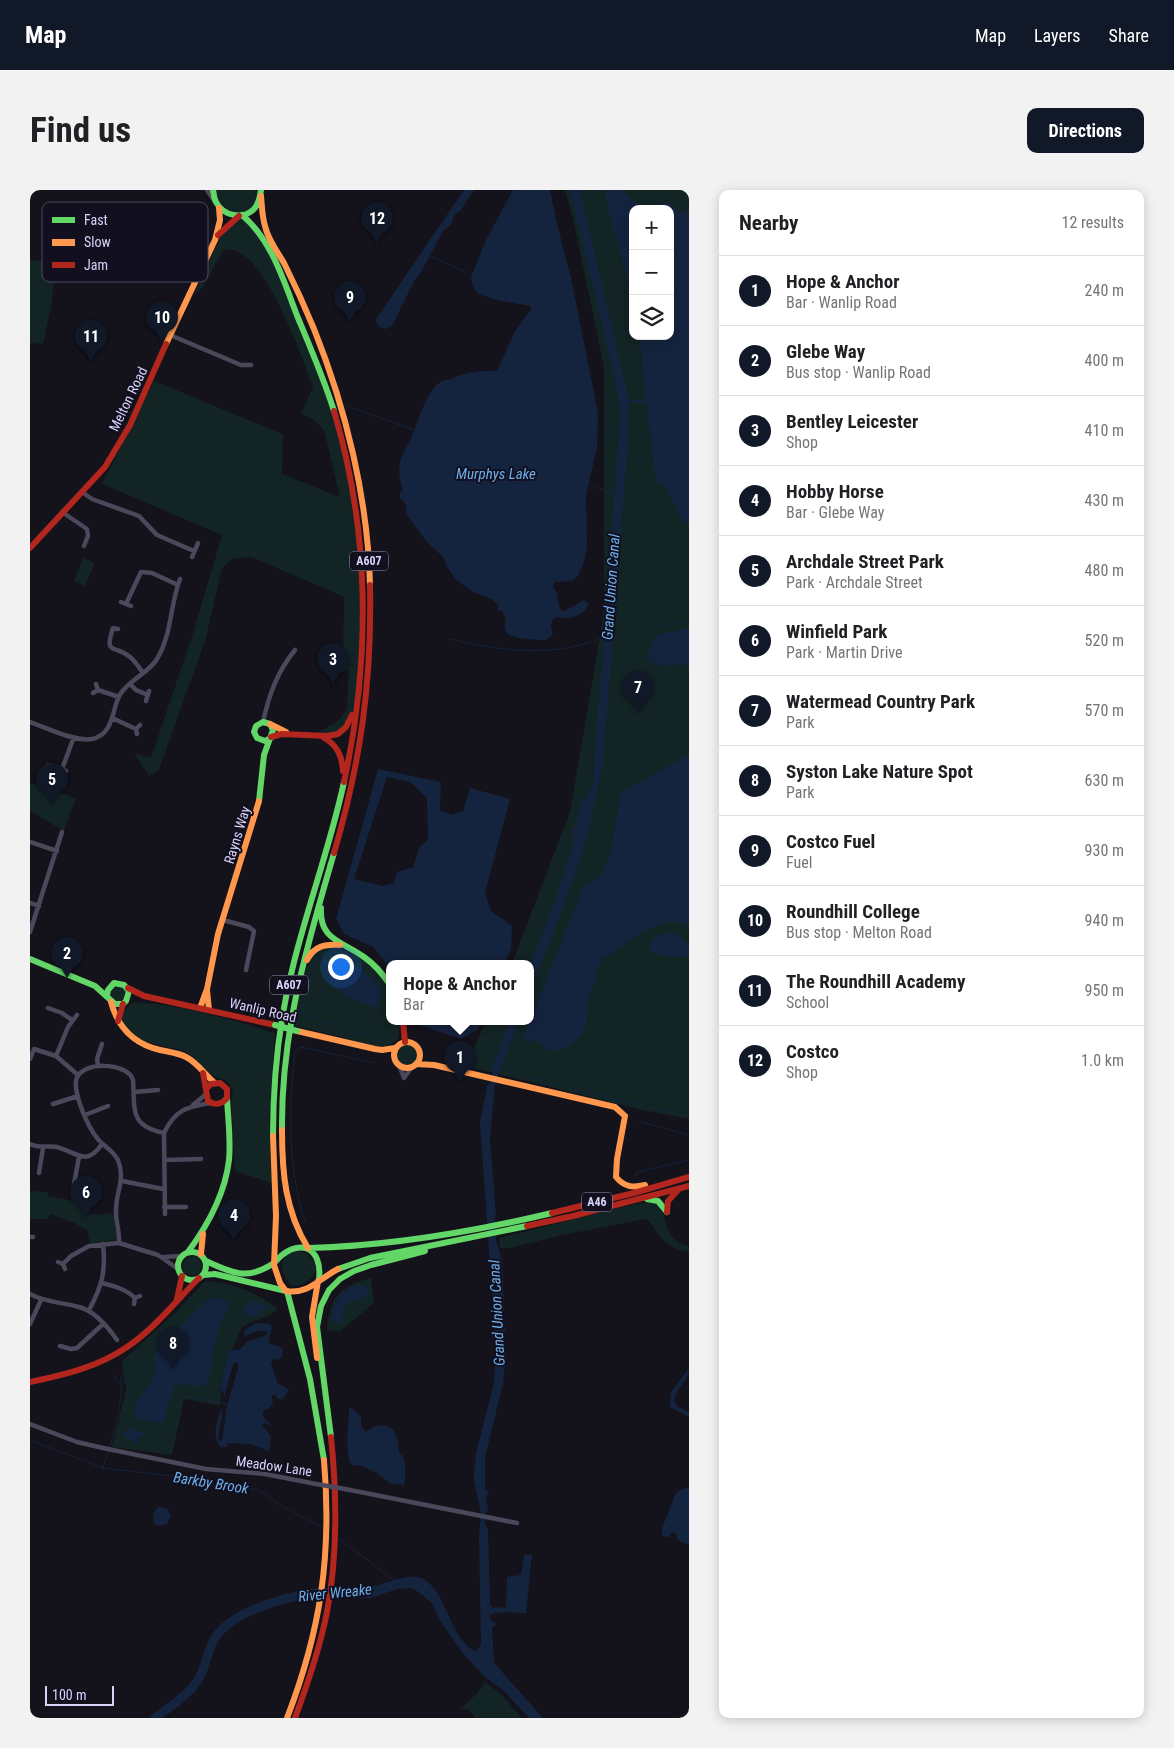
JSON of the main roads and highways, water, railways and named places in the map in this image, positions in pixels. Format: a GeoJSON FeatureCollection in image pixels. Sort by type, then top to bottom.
{"type":"FeatureCollection","features":[{"type":"Feature","properties":{"kind":"main road","name":"Melton Road"},"geometry":{"type":"LineString","coordinates":[[208,255],[215,240],[220,220],[213,190]]}},
{"type":"Feature","properties":{"kind":"main road","name":"Melton Road"},"geometry":{"type":"LineString","coordinates":[[215,240],[223,230],[240,216],[254,208],[261,193]]}},
{"type":"Feature","properties":{"kind":"main road","name":"A607"},"geometry":{"type":"LineString","coordinates":[[261,193],[266,229],[316,335],[332,376],[346,422],[364,515],[371,604],[371,645],[364,724],[345,812],[299,976],[286,1058],[281,1114],[287,1201],[297,1230],[308,1248]]}},
{"type":"Feature","properties":{"kind":"main road"},"geometry":{"type":"LineString","coordinates":[[217,205],[229,215],[240,216]]}},
{"type":"Feature","properties":{"kind":"main road","name":"A607"},"geometry":{"type":"LineString","coordinates":[[240,216],[252,223],[277,268],[324,378],[338,424],[348,468],[356,516],[362,581],[362,660],[349,757],[331,837],[289,982],[280,1036],[273,1113],[276,1220],[275,1263]]}},
{"type":"Feature","properties":{"kind":"main road","name":"Melton Road"},"geometry":{"type":"LineString","coordinates":[[30,548],[110,460],[130,425],[195,282]]}},
{"type":"Feature","properties":{"kind":"main road"},"geometry":{"type":"LineString","coordinates":[[287,732],[266,723],[255,727],[254,732],[257,738],[265,741],[278,733],[287,732],[321,736],[339,735],[348,727],[359,690]]}},
{"type":"Feature","properties":{"kind":"main road"},"geometry":{"type":"LineString","coordinates":[[266,723],[273,730],[271,737]]}},
{"type":"Feature","properties":{"kind":"main road"},"geometry":{"type":"LineString","coordinates":[[321,736],[331,741],[340,752],[343,760],[342,790]]}},
{"type":"Feature","properties":{"kind":"main road","name":"Rayns Way"},"geometry":{"type":"LineString","coordinates":[[200,1008],[207,989],[223,920],[260,803],[264,755],[271,737]]}},
{"type":"Feature","properties":{"kind":"main road","name":"Rayns Way"},"geometry":{"type":"LineString","coordinates":[[257,738],[264,755]]}},
{"type":"Feature","properties":{"kind":"main road"},"geometry":{"type":"LineString","coordinates":[[325,884],[320,914],[321,922],[327,934],[340,945],[361,955],[377,968],[386,980]]}},
{"type":"Feature","properties":{"kind":"main road"},"geometry":{"type":"LineString","coordinates":[[299,976],[312,951],[322,945],[340,945]]}},
{"type":"Feature","properties":{"kind":"main road"},"geometry":{"type":"LineString","coordinates":[[30,959],[95,986],[115,1004],[123,1004]]}},
{"type":"Feature","properties":{"kind":"main road"},"geometry":{"type":"LineString","coordinates":[[95,986],[110,986],[118,983],[128,988],[128,998],[123,1004],[118,1021]]}},
{"type":"Feature","properties":{"kind":"main road"},"geometry":{"type":"LineString","coordinates":[[110,986],[109,999],[121,1029],[130,1038],[140,1044],[186,1056],[215,1082],[220,1083],[227,1089],[229,1154],[225,1179],[215,1210],[204,1232],[188,1252],[181,1256],[178,1265],[181,1286],[176,1300]]}},
{"type":"Feature","properties":{"kind":"main road","name":"Wanlip Road"},"geometry":{"type":"LineString","coordinates":[[128,988],[144,996],[375,1049],[395,1048]]}},
{"type":"Feature","properties":{"kind":"main road","name":"Rayns Way"},"geometry":{"type":"LineString","coordinates":[[207,989],[209,1010]]}},
{"type":"Feature","properties":{"kind":"main road","name":"Wanlip Road"},"geometry":{"type":"LineString","coordinates":[[128,998],[144,996]]}},
{"type":"Feature","properties":{"kind":"main road"},"geometry":{"type":"LineString","coordinates":[[403,1025],[405,1042]]}},
{"type":"Feature","properties":{"kind":"main road"},"geometry":{"type":"LineString","coordinates":[[434,1065],[420,1054],[414,1044],[400,1043],[395,1048],[394,1057],[398,1064],[406,1068],[414,1065],[434,1065],[615,1107],[625,1116],[616,1170],[616,1177],[620,1182],[632,1188],[687,1178]]}},
{"type":"Feature","properties":{"kind":"main road","name":"Wanlip Road"},"geometry":{"type":"LineString","coordinates":[[375,1049],[392,1058],[398,1064]]}},
{"type":"Feature","properties":{"kind":"main road"},"geometry":{"type":"LineString","coordinates":[[414,1065],[420,1054]]}},
{"type":"Feature","properties":{"kind":"main road"},"geometry":{"type":"LineString","coordinates":[[204,1073],[206,1092],[213,1104],[227,1116]]}},
{"type":"Feature","properties":{"kind":"main road"},"geometry":{"type":"LineString","coordinates":[[206,1092],[208,1086],[215,1082]]}},
{"type":"Feature","properties":{"kind":"main road"},"geometry":{"type":"LineString","coordinates":[[213,1104],[221,1104],[227,1098]]}},
{"type":"Feature","properties":{"kind":"main road","name":"A46"},"geometry":{"type":"LineString","coordinates":[[308,1248],[344,1248],[388,1244],[505,1223],[629,1194],[687,1178]]}},
{"type":"Feature","properties":{"kind":"main road","name":"A46"},"geometry":{"type":"LineString","coordinates":[[318,1281],[343,1266],[370,1258],[505,1231],[689,1186]]}},
{"type":"Feature","properties":{"kind":"main road"},"geometry":{"type":"LineString","coordinates":[[645,1198],[658,1201],[667,1212],[668,1201],[679,1189]]}},
{"type":"Feature","properties":{"kind":"main road"},"geometry":{"type":"LineString","coordinates":[[201,1254],[204,1232]]}},
{"type":"Feature","properties":{"kind":"main road"},"geometry":{"type":"LineString","coordinates":[[295,1718],[326,1612],[332,1579],[335,1544],[333,1465],[317,1327],[318,1313],[324,1296],[338,1281],[355,1270],[456,1241]]}},
{"type":"Feature","properties":{"kind":"main road"},"geometry":{"type":"LineString","coordinates":[[188,1252],[197,1252],[206,1261],[229,1271],[255,1275],[263,1272],[275,1263],[282,1253],[290,1248],[299,1246],[308,1248],[319,1263],[320,1272],[313,1307],[312,1329],[327,1414]]}},
{"type":"Feature","properties":{"kind":"main road"},"geometry":{"type":"LineString","coordinates":[[30,1382],[70,1374],[110,1358],[127,1347],[149,1329],[201,1277],[206,1271],[206,1261]]}},
{"type":"Feature","properties":{"kind":"main road"},"geometry":{"type":"LineString","coordinates":[[275,1263],[275,1274],[287,1291],[299,1330],[324,1458],[328,1541],[313,1652]]}},
{"type":"Feature","properties":{"kind":"main road"},"geometry":{"type":"LineString","coordinates":[[180,1272],[192,1280],[215,1274],[294,1292],[303,1291],[318,1281]]}},
{"type":"Feature","properties":{"kind":"main road"},"geometry":{"type":"LineString","coordinates":[[287,1718],[308,1669]]}},
{"type":"Feature","properties":{"kind":"water"},"geometry":{"type":"Polygon","coordinates":[[[464,190],[474,190],[461,210],[454,215],[451,225],[444,230],[420,274],[414,281],[392,326],[386,329],[381,328],[377,324],[376,319],[464,190]]]}},
{"type":"Feature","properties":{"kind":"water","name":"Murphys Lake"},"geometry":{"type":"Polygon","coordinates":[[[513,190],[550,190],[571,278],[598,413],[597,448],[586,495],[587,545],[584,562],[578,576],[572,581],[555,582],[553,587],[557,593],[561,610],[565,611],[584,600],[589,604],[579,615],[566,618],[556,617],[551,623],[553,634],[546,640],[519,638],[507,633],[505,628],[506,618],[501,610],[497,611],[499,605],[491,599],[473,592],[456,580],[445,563],[444,558],[426,541],[410,519],[406,513],[403,500],[400,499],[400,493],[403,490],[399,473],[401,459],[422,409],[434,388],[443,381],[469,373],[495,371],[498,369],[514,333],[531,309],[530,306],[497,300],[478,294],[471,280],[486,240],[513,190]]]}},
{"type":"Feature","properties":{"kind":"water","name":"Grand Union Canal"},"geometry":{"type":"Polygon","coordinates":[[[570,190],[580,190],[629,400],[645,400],[640,340],[674,340],[674,206],[678,210],[689,213],[689,526],[680,516],[667,488],[656,481],[646,403],[629,402],[628,441],[603,767],[585,845],[566,901],[534,983],[534,960],[532,960],[559,890],[574,842],[572,830],[576,825],[583,802],[594,785],[594,756],[606,618],[620,411],[614,376],[570,190]]]}},
{"type":"Feature","properties":{"kind":"water"},"geometry":{"type":"Polygon","coordinates":[[[605,190],[622,190],[639,205],[629,205],[629,286],[605,190]]]}},
{"type":"Feature","properties":{"kind":"water"},"geometry":{"type":"Polygon","coordinates":[[[666,202],[673,205],[658,205],[666,202]]]}},
{"type":"Feature","properties":{"kind":"water"},"geometry":{"type":"Polygon","coordinates":[[[689,629],[689,668],[685,664],[660,665],[648,659],[651,645],[657,634],[689,629]]]}},
{"type":"Feature","properties":{"kind":"water"},"geometry":{"type":"Polygon","coordinates":[[[689,754],[689,925],[667,922],[655,926],[602,960],[598,966],[588,1001],[585,1032],[571,1045],[556,1051],[550,1051],[542,1046],[542,1044],[532,1040],[529,1042],[523,1038],[528,1025],[534,1025],[534,1011],[584,886],[601,876],[610,854],[621,793],[689,754]]]}},
{"type":"Feature","properties":{"kind":"water"},"geometry":{"type":"Polygon","coordinates":[[[378,769],[441,782],[440,810],[451,815],[463,811],[470,788],[510,799],[485,893],[491,911],[512,926],[511,949],[506,960],[386,960],[386,963],[373,947],[344,934],[336,919],[378,769]],[[387,777],[354,879],[383,886],[394,883],[397,872],[413,867],[419,848],[428,839],[427,798],[410,782],[387,777]]]}},
{"type":"Feature","properties":{"kind":"water"},"geometry":{"type":"Polygon","coordinates":[[[672,933],[678,935],[689,946],[689,956],[668,956],[649,950],[649,945],[657,935],[672,933]]]}},
{"type":"Feature","properties":{"kind":"water"},"geometry":{"type":"Polygon","coordinates":[[[342,957],[365,972],[382,992],[376,1007],[351,999],[330,984],[326,966],[322,963],[342,957]]]}},
{"type":"Feature","properties":{"kind":"water"},"geometry":{"type":"Polygon","coordinates":[[[480,1025],[478,1029],[462,1039],[421,1026],[480,1025]]]}},
{"type":"Feature","properties":{"kind":"water","name":"Grand Union Canal"},"geometry":{"type":"Polygon","coordinates":[[[508,1025],[517,1025],[495,1084],[490,1139],[496,1214],[496,1240],[502,1261],[506,1357],[503,1383],[485,1458],[485,1489],[489,1493],[486,1496],[488,1510],[485,1513],[485,1525],[488,1528],[490,1603],[495,1609],[495,1613],[490,1615],[490,1620],[497,1624],[492,1628],[494,1663],[543,1718],[529,1718],[502,1689],[486,1678],[464,1655],[439,1619],[432,1604],[417,1591],[411,1588],[397,1589],[371,1598],[306,1598],[304,1591],[321,1588],[365,1587],[407,1577],[420,1577],[437,1593],[455,1629],[467,1645],[474,1651],[481,1645],[479,1538],[481,1513],[474,1481],[474,1471],[476,1453],[494,1383],[496,1350],[480,1122],[487,1086],[492,1075],[492,1068],[508,1025]]]}},
{"type":"Feature","properties":{"kind":"water"},"geometry":{"type":"Polygon","coordinates":[[[356,1285],[365,1286],[369,1291],[366,1297],[349,1303],[344,1310],[342,1321],[336,1324],[331,1319],[336,1302],[345,1291],[356,1285]]]}},
{"type":"Feature","properties":{"kind":"water"},"geometry":{"type":"Polygon","coordinates":[[[217,1298],[230,1303],[230,1306],[221,1323],[215,1342],[208,1381],[205,1385],[178,1384],[175,1386],[163,1422],[158,1423],[135,1417],[135,1407],[153,1378],[156,1352],[200,1306],[210,1299],[217,1298]]]}},
{"type":"Feature","properties":{"kind":"water"},"geometry":{"type":"Polygon","coordinates":[[[251,1301],[271,1308],[270,1310],[266,1308],[258,1316],[251,1317],[244,1310],[251,1301]]]}},
{"type":"Feature","properties":{"kind":"water"},"geometry":{"type":"Polygon","coordinates":[[[256,1323],[270,1324],[272,1328],[269,1337],[270,1344],[283,1349],[282,1357],[278,1360],[273,1359],[271,1364],[278,1384],[289,1390],[282,1400],[275,1395],[271,1395],[273,1402],[271,1407],[263,1411],[263,1417],[272,1426],[264,1423],[262,1425],[271,1436],[269,1451],[250,1444],[228,1443],[226,1447],[221,1447],[216,1439],[216,1425],[220,1411],[222,1411],[219,1440],[222,1441],[227,1406],[238,1368],[238,1364],[234,1362],[225,1393],[227,1398],[220,1388],[229,1349],[239,1350],[247,1342],[267,1335],[267,1332],[262,1331],[253,1332],[246,1336],[243,1334],[245,1330],[256,1323]]]}},
{"type":"Feature","properties":{"kind":"water"},"geometry":{"type":"Polygon","coordinates":[[[689,1368],[687,1377],[677,1392],[674,1401],[678,1407],[689,1412],[689,1417],[670,1407],[671,1392],[689,1368]]]}},
{"type":"Feature","properties":{"kind":"water"},"geometry":{"type":"Polygon","coordinates":[[[349,1408],[352,1408],[361,1416],[361,1426],[366,1432],[382,1425],[393,1431],[397,1437],[400,1453],[405,1463],[404,1485],[389,1483],[377,1473],[349,1462],[347,1443],[349,1408]]]}},
{"type":"Feature","properties":{"kind":"water"},"geometry":{"type":"Polygon","coordinates":[[[129,1428],[145,1432],[145,1435],[138,1438],[137,1444],[122,1433],[127,1432],[129,1428]]]}},
{"type":"Feature","properties":{"kind":"water"},"geometry":{"type":"Polygon","coordinates":[[[689,1488],[689,1545],[678,1540],[673,1532],[669,1537],[662,1536],[662,1528],[676,1493],[682,1489],[689,1488]]]}},
{"type":"Feature","properties":{"kind":"water"},"geometry":{"type":"Polygon","coordinates":[[[159,1507],[169,1511],[171,1515],[167,1524],[159,1526],[154,1524],[153,1515],[159,1507]]]}},
{"type":"Feature","properties":{"kind":"water"},"geometry":{"type":"Polygon","coordinates":[[[524,1555],[532,1555],[526,1613],[504,1612],[507,1577],[520,1575],[524,1555]]]}},
{"type":"Feature","properties":{"kind":"waterway"},"geometry":{"type":"LineString","coordinates":[[430,256],[466,272]]}},
{"type":"Feature","properties":{"kind":"waterway"},"geometry":{"type":"LineString","coordinates":[[350,407],[414,430]]}},
{"type":"Feature","properties":{"kind":"waterway"},"geometry":{"type":"LineString","coordinates":[[589,484],[596,487]]}},
{"type":"Feature","properties":{"kind":"waterway"},"geometry":{"type":"LineString","coordinates":[[598,488],[612,492]]}},
{"type":"Feature","properties":{"kind":"waterway"},"geometry":{"type":"LineString","coordinates":[[630,496],[660,509],[674,543],[683,552],[689,554]]}},
{"type":"Feature","properties":{"kind":"waterway"},"geometry":{"type":"LineString","coordinates":[[644,629],[689,620]]}},
{"type":"Feature","properties":{"kind":"waterway","name":"Grand Union Canal"},"geometry":{"type":"LineString","coordinates":[[619,635],[639,630]]}},
{"type":"Feature","properties":{"kind":"waterway"},"geometry":{"type":"LineString","coordinates":[[451,639],[503,649],[538,651],[573,647],[590,642]]}},
{"type":"Feature","properties":{"kind":"waterway","name":"Grand Union Canal"},"geometry":{"type":"LineString","coordinates":[[594,641],[598,639]]}},
{"type":"Feature","properties":{"kind":"waterway"},"geometry":{"type":"LineString","coordinates":[[326,954],[318,960],[303,1005],[303,1013],[307,1016],[383,1040]]}},
{"type":"Feature","properties":{"kind":"waterway"},"geometry":{"type":"LineString","coordinates":[[312,1000],[330,984]]}},
{"type":"Feature","properties":{"kind":"waterway"},"geometry":{"type":"LineString","coordinates":[[305,1222],[295,1180],[291,1138],[291,1095],[295,1052],[301,1047],[375,1063]]}},
{"type":"Feature","properties":{"kind":"waterway"},"geometry":{"type":"LineString","coordinates":[[510,1072],[542,1080]]}},
{"type":"Feature","properties":{"kind":"waterway"},"geometry":{"type":"LineString","coordinates":[[548,1082],[570,1087]]}},
{"type":"Feature","properties":{"kind":"waterway"},"geometry":{"type":"LineString","coordinates":[[575,1089],[642,1106]]}},
{"type":"Feature","properties":{"kind":"waterway"},"geometry":{"type":"LineString","coordinates":[[647,1107],[689,1117]]}},
{"type":"Feature","properties":{"kind":"waterway"},"geometry":{"type":"LineString","coordinates":[[638,1121],[689,1135]]}},
{"type":"Feature","properties":{"kind":"waterway"},"geometry":{"type":"LineString","coordinates":[[636,1176],[636,1173],[642,1171],[689,1160]]}},
{"type":"Feature","properties":{"kind":"waterway"},"geometry":{"type":"LineString","coordinates":[[115,1375],[116,1381],[121,1383]]}},
{"type":"Feature","properties":{"kind":"waterway"},"geometry":{"type":"LineString","coordinates":[[103,1467],[119,1409],[121,1375]]}},
{"type":"Feature","properties":{"kind":"waterway"},"geometry":{"type":"LineString","coordinates":[[171,1453],[182,1397],[188,1396],[228,1404]]}},
{"type":"Feature","properties":{"kind":"waterway","name":"Barkby Brook"},"geometry":{"type":"LineString","coordinates":[[30,1440],[103,1468],[171,1476],[208,1485],[258,1490],[278,1504],[324,1528]]}},
{"type":"Feature","properties":{"kind":"waterway","name":"Barkby Brook"},"geometry":{"type":"LineString","coordinates":[[337,1537],[394,1580]]}},
{"type":"Feature","properties":{"kind":"waterway","name":"River Wreake"},"geometry":{"type":"LineString","coordinates":[[155,1718],[194,1685],[201,1675],[214,1640],[232,1621],[275,1602],[317,1593]]}},
{"type":"Feature","properties":{"kind":"waterway"},"geometry":{"type":"LineString","coordinates":[[489,1610],[505,1610]]}},
{"type":"Feature","properties":{"kind":"place","name":"Costco"},"geometry":{"type":"Point","coordinates":[377,243]}},
{"type":"Feature","properties":{"kind":"place","name":"Costco Fuel"},"geometry":{"type":"Point","coordinates":[350,322]}},
{"type":"Feature","properties":{"kind":"place","name":"Roundhill College"},"geometry":{"type":"Point","coordinates":[162,342]}},
{"type":"Feature","properties":{"kind":"place","name":"The Roundhill Academy"},"geometry":{"type":"Point","coordinates":[91,361]}},
{"type":"Feature","properties":{"kind":"place","name":"Bentley Leicester"},"geometry":{"type":"Point","coordinates":[333,684]}},
{"type":"Feature","properties":{"kind":"place","name":"Watermead Country Park"},"geometry":{"type":"Point","coordinates":[638,712]}},
{"type":"Feature","properties":{"kind":"place","name":"Archdale Street Park"},"geometry":{"type":"Point","coordinates":[52,804]}},
{"type":"Feature","properties":{"kind":"place","name":"Glebe Way"},"geometry":{"type":"Point","coordinates":[67,978]}},
{"type":"Feature","properties":{"kind":"place","name":"Hope & Anchor"},"geometry":{"type":"Point","coordinates":[460,1082]}},
{"type":"Feature","properties":{"kind":"place","name":"Winfield Park"},"geometry":{"type":"Point","coordinates":[86,1217]}},
{"type":"Feature","properties":{"kind":"place","name":"Hobby Horse"},"geometry":{"type":"Point","coordinates":[234,1240]}},
{"type":"Feature","properties":{"kind":"place","name":"Syston Lake Nature Spot"},"geometry":{"type":"Point","coordinates":[173,1368]}}]}
